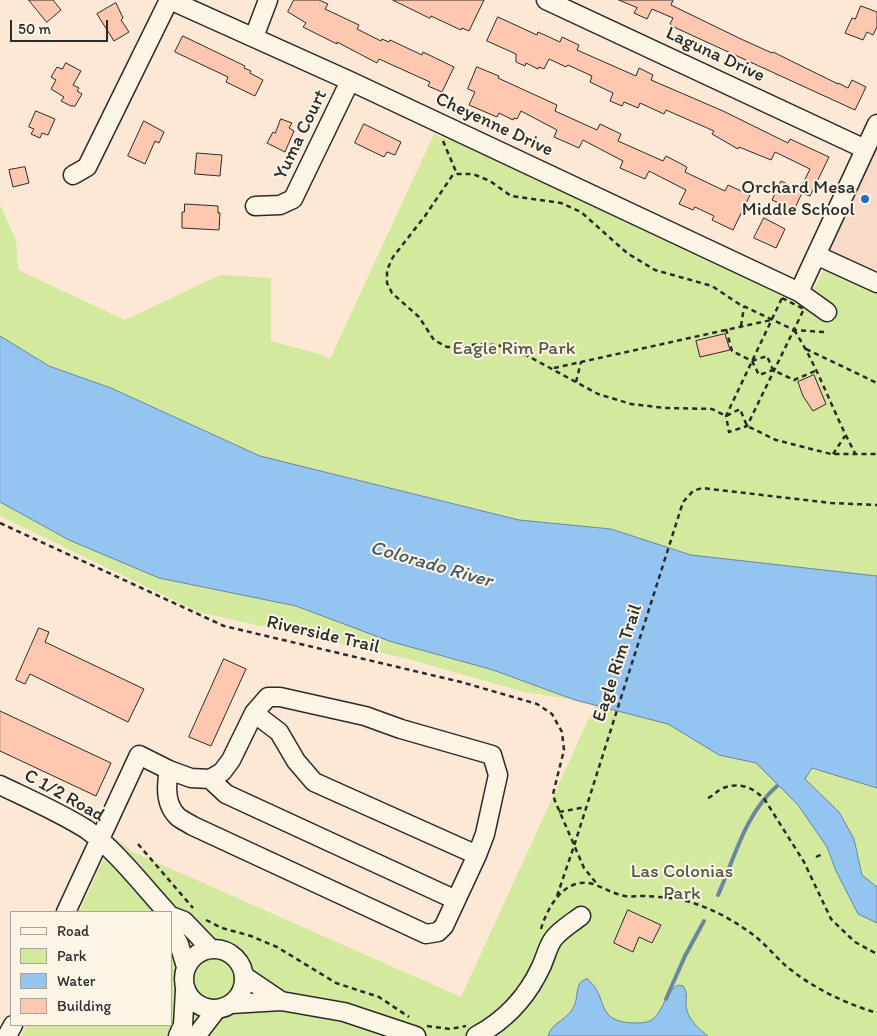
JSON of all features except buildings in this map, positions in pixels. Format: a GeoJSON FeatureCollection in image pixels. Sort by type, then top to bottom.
{"type":"FeatureCollection","features":[{"type":"Feature","properties":{"kind":"street","name":"Cheyenne Drive"},"geometry":{"type":"LineString","coordinates":[[170,0],[350,81],[799,292],[827,312]]}},
{"type":"Feature","properties":{"kind":"street"},"geometry":{"type":"LineString","coordinates":[[72,175],[87,167],[170,0]]}},
{"type":"Feature","properties":{"kind":"street"},"geometry":{"type":"LineString","coordinates":[[254,37],[268,0]]}},
{"type":"Feature","properties":{"kind":"street","name":"Laguna Drive"},"geometry":{"type":"LineString","coordinates":[[546,0],[582,7],[866,149]]}},
{"type":"Feature","properties":{"kind":"street","name":"Yuma Court"},"geometry":{"type":"LineString","coordinates":[[256,206],[280,205],[293,199],[350,81]]}},
{"type":"Feature","properties":{"kind":"street"},"geometry":{"type":"LineString","coordinates":[[799,292],[877,124]]}},
{"type":"Feature","properties":{"kind":"street"},"geometry":{"type":"LineString","coordinates":[[816,255],[877,283]]}},
{"type":"Feature","properties":{"kind":"street"},"geometry":{"type":"LineString","coordinates":[[66,911],[139,755],[169,770],[191,778],[210,779],[222,772],[231,760],[254,713],[268,697],[280,697],[365,716],[401,729],[492,756],[498,775],[485,834],[477,855],[444,926],[438,932],[426,934],[192,826],[177,816],[169,800],[166,784],[169,770]]}},
{"type":"Feature","properties":{"kind":"street"},"geometry":{"type":"LineString","coordinates":[[254,713],[279,732],[296,761],[314,782],[477,855]]}},
{"type":"Feature","properties":{"kind":"street"},"geometry":{"type":"LineString","coordinates":[[210,779],[226,794],[456,900]]}},
{"type":"Feature","properties":{"kind":"street","name":"C 1/2 Road"},"geometry":{"type":"LineString","coordinates":[[0,785],[48,808],[87,830],[100,840],[166,911]]}},
{"type":"Feature","properties":{"kind":"street"},"geometry":{"type":"LineString","coordinates":[[172,916],[184,920],[211,949]]}},
{"type":"Feature","properties":{"kind":"street"},"geometry":{"type":"LineString","coordinates":[[474,1030],[494,1027],[513,1010],[541,968],[552,940],[581,916]]}},
{"type":"Feature","properties":{"kind":"street"},"geometry":{"type":"LineString","coordinates":[[172,932],[179,944],[186,966]]}},
{"type":"Feature","properties":{"kind":"street"},"geometry":{"type":"LineString","coordinates":[[178,1036],[183,1025],[184,974],[186,966],[196,954],[211,949],[226,952],[238,962],[244,976],[282,1001]]}},
{"type":"Feature","properties":{"kind":"street"},"geometry":{"type":"LineString","coordinates":[[196,1036],[224,1006],[241,992],[244,976]]}},
{"type":"Feature","properties":{"kind":"street"},"geometry":{"type":"LineString","coordinates":[[185,990],[189,997],[201,1006],[282,1001],[344,1012],[420,1030]]}},
{"type":"Feature","properties":{"kind":"path"},"geometry":{"type":"LineString","coordinates":[[442,124],[442,137],[457,174]]}},
{"type":"Feature","properties":{"kind":"path"},"geometry":{"type":"LineString","coordinates":[[726,416],[712,409],[666,408],[631,404],[598,394],[515,350],[496,345],[478,344],[447,348],[434,340],[420,318],[392,293],[387,283],[387,270],[393,257],[426,216],[442,188],[452,176],[457,174],[473,174],[490,181],[511,196],[561,203],[581,212],[627,253],[655,270],[712,286],[744,307],[794,330],[824,332]]}},
{"type":"Feature","properties":{"kind":"path"},"geometry":{"type":"LineString","coordinates":[[782,298],[726,416],[729,432],[747,426],[804,309]]}},
{"type":"Feature","properties":{"kind":"path"},"geometry":{"type":"LineString","coordinates":[[741,326],[744,307]]}},
{"type":"Feature","properties":{"kind":"path"},"geometry":{"type":"LineString","coordinates":[[553,369],[772,319]]}},
{"type":"Feature","properties":{"kind":"path"},"geometry":{"type":"LineString","coordinates":[[726,329],[732,351],[752,361],[759,376],[773,370]]}},
{"type":"Feature","properties":{"kind":"path"},"geometry":{"type":"LineString","coordinates":[[794,330],[806,349],[855,453]]}},
{"type":"Feature","properties":{"kind":"path"},"geometry":{"type":"LineString","coordinates":[[806,349],[877,383]]}},
{"type":"Feature","properties":{"kind":"path"},"geometry":{"type":"LineString","coordinates":[[752,361],[767,356],[773,370],[794,380],[816,371]]}},
{"type":"Feature","properties":{"kind":"path"},"geometry":{"type":"LineString","coordinates":[[576,382],[581,362]]}},
{"type":"Feature","properties":{"kind":"path"},"geometry":{"type":"LineString","coordinates":[[726,416],[740,409],[747,426],[776,440],[833,454],[877,454]]}},
{"type":"Feature","properties":{"kind":"path"},"geometry":{"type":"LineString","coordinates":[[833,454],[846,436]]}},
{"type":"Feature","properties":{"kind":"path","name":"Eagle Rim Trail"},"geometry":{"type":"LineString","coordinates":[[539,936],[543,923],[556,899],[574,846],[683,502],[693,491],[702,488],[831,503],[877,505]]}},
{"type":"Feature","properties":{"kind":"path","name":"Riverside Trail"},"geometry":{"type":"LineString","coordinates":[[0,523],[224,626],[461,682],[537,704],[552,714],[562,732],[564,750],[553,794],[574,846]]}},
{"type":"Feature","properties":{"kind":"path"},"geometry":{"type":"LineString","coordinates":[[708,798],[723,788],[738,785],[753,789],[760,794],[804,862],[831,919],[855,942],[877,954]]}},
{"type":"Feature","properties":{"kind":"path"},"geometry":{"type":"LineString","coordinates":[[559,812],[586,807]]}},
{"type":"Feature","properties":{"kind":"path"},"geometry":{"type":"LineString","coordinates":[[138,844],[194,909]]}},
{"type":"Feature","properties":{"kind":"path"},"geometry":{"type":"LineString","coordinates":[[574,846],[584,868],[598,886]]}},
{"type":"Feature","properties":{"kind":"path"},"geometry":{"type":"LineString","coordinates":[[816,857],[822,854]]}},
{"type":"Feature","properties":{"kind":"path"},"geometry":{"type":"LineString","coordinates":[[556,899],[565,889],[584,883],[626,896],[672,898],[695,903],[731,920],[756,938],[786,966],[812,984],[854,1006],[877,1013]]}},
{"type":"Feature","properties":{"kind":"path"},"geometry":{"type":"LineString","coordinates":[[200,916],[222,928],[252,936],[277,947],[336,982],[379,997],[411,1018]]}},
{"type":"Feature","properties":{"kind":"path"},"geometry":{"type":"LineString","coordinates":[[420,1030],[474,1030]]}},
{"type":"Feature","properties":{"kind":"shaded area","name":"Orchard Mesa Middle School"},"geometry":{"type":"Polygon","coordinates":[[[877,148],[877,273],[828,250],[877,148]]]}},
{"type":"Feature","properties":{"kind":"green space","name":"Eagle Rim Park"},"geometry":{"type":"Polygon","coordinates":[[[434,134],[448,140],[448,138],[805,306],[825,267],[877,292],[877,576],[691,555],[611,529],[519,520],[260,456],[111,388],[49,366],[0,336],[0,205],[16,240],[18,270],[125,320],[220,275],[271,278],[271,341],[323,355],[330,359],[434,134]]]}},
{"type":"Feature","properties":{"kind":"green space"},"geometry":{"type":"Polygon","coordinates":[[[0,502],[69,540],[159,578],[295,606],[493,670],[575,700],[524,692],[408,659],[198,612],[0,516],[0,502]]]}},
{"type":"Feature","properties":{"kind":"green space","name":"Las Colonias Park"},"geometry":{"type":"Polygon","coordinates":[[[595,705],[877,771],[877,1036],[21,1036],[26,1026],[172,1026],[172,911],[79,911],[114,837],[133,852],[461,997],[595,705]]]}},
{"type":"Feature","properties":{"kind":"water","name":"Colorado River"},"geometry":{"type":"Polygon","coordinates":[[[0,336],[49,366],[111,388],[260,456],[519,520],[611,529],[691,555],[877,576],[877,788],[812,768],[805,779],[839,812],[854,839],[862,875],[877,887],[877,923],[858,914],[836,871],[827,847],[798,805],[756,763],[719,755],[668,724],[575,700],[493,670],[389,641],[296,606],[159,578],[69,540],[0,502],[0,336]]]}},
{"type":"Feature","properties":{"kind":"water"},"geometry":{"type":"Polygon","coordinates":[[[587,979],[594,986],[607,1013],[621,1022],[634,1023],[653,1019],[660,1011],[670,992],[678,985],[683,986],[686,993],[688,1015],[708,1036],[548,1036],[553,1027],[571,1011],[578,986],[583,980],[587,979]]]}},
{"type":"Feature","properties":{"kind":"waterway"},"geometry":{"type":"LineString","coordinates":[[718,895],[749,823],[766,797],[777,786]]}},
{"type":"Feature","properties":{"kind":"waterway"},"geometry":{"type":"LineString","coordinates":[[666,999],[685,956],[704,921]]}},
{"type":"Feature","properties":{"kind":"place","name":"Orchard Mesa Middle School"},"geometry":{"type":"Point","coordinates":[865,199]}}]}
